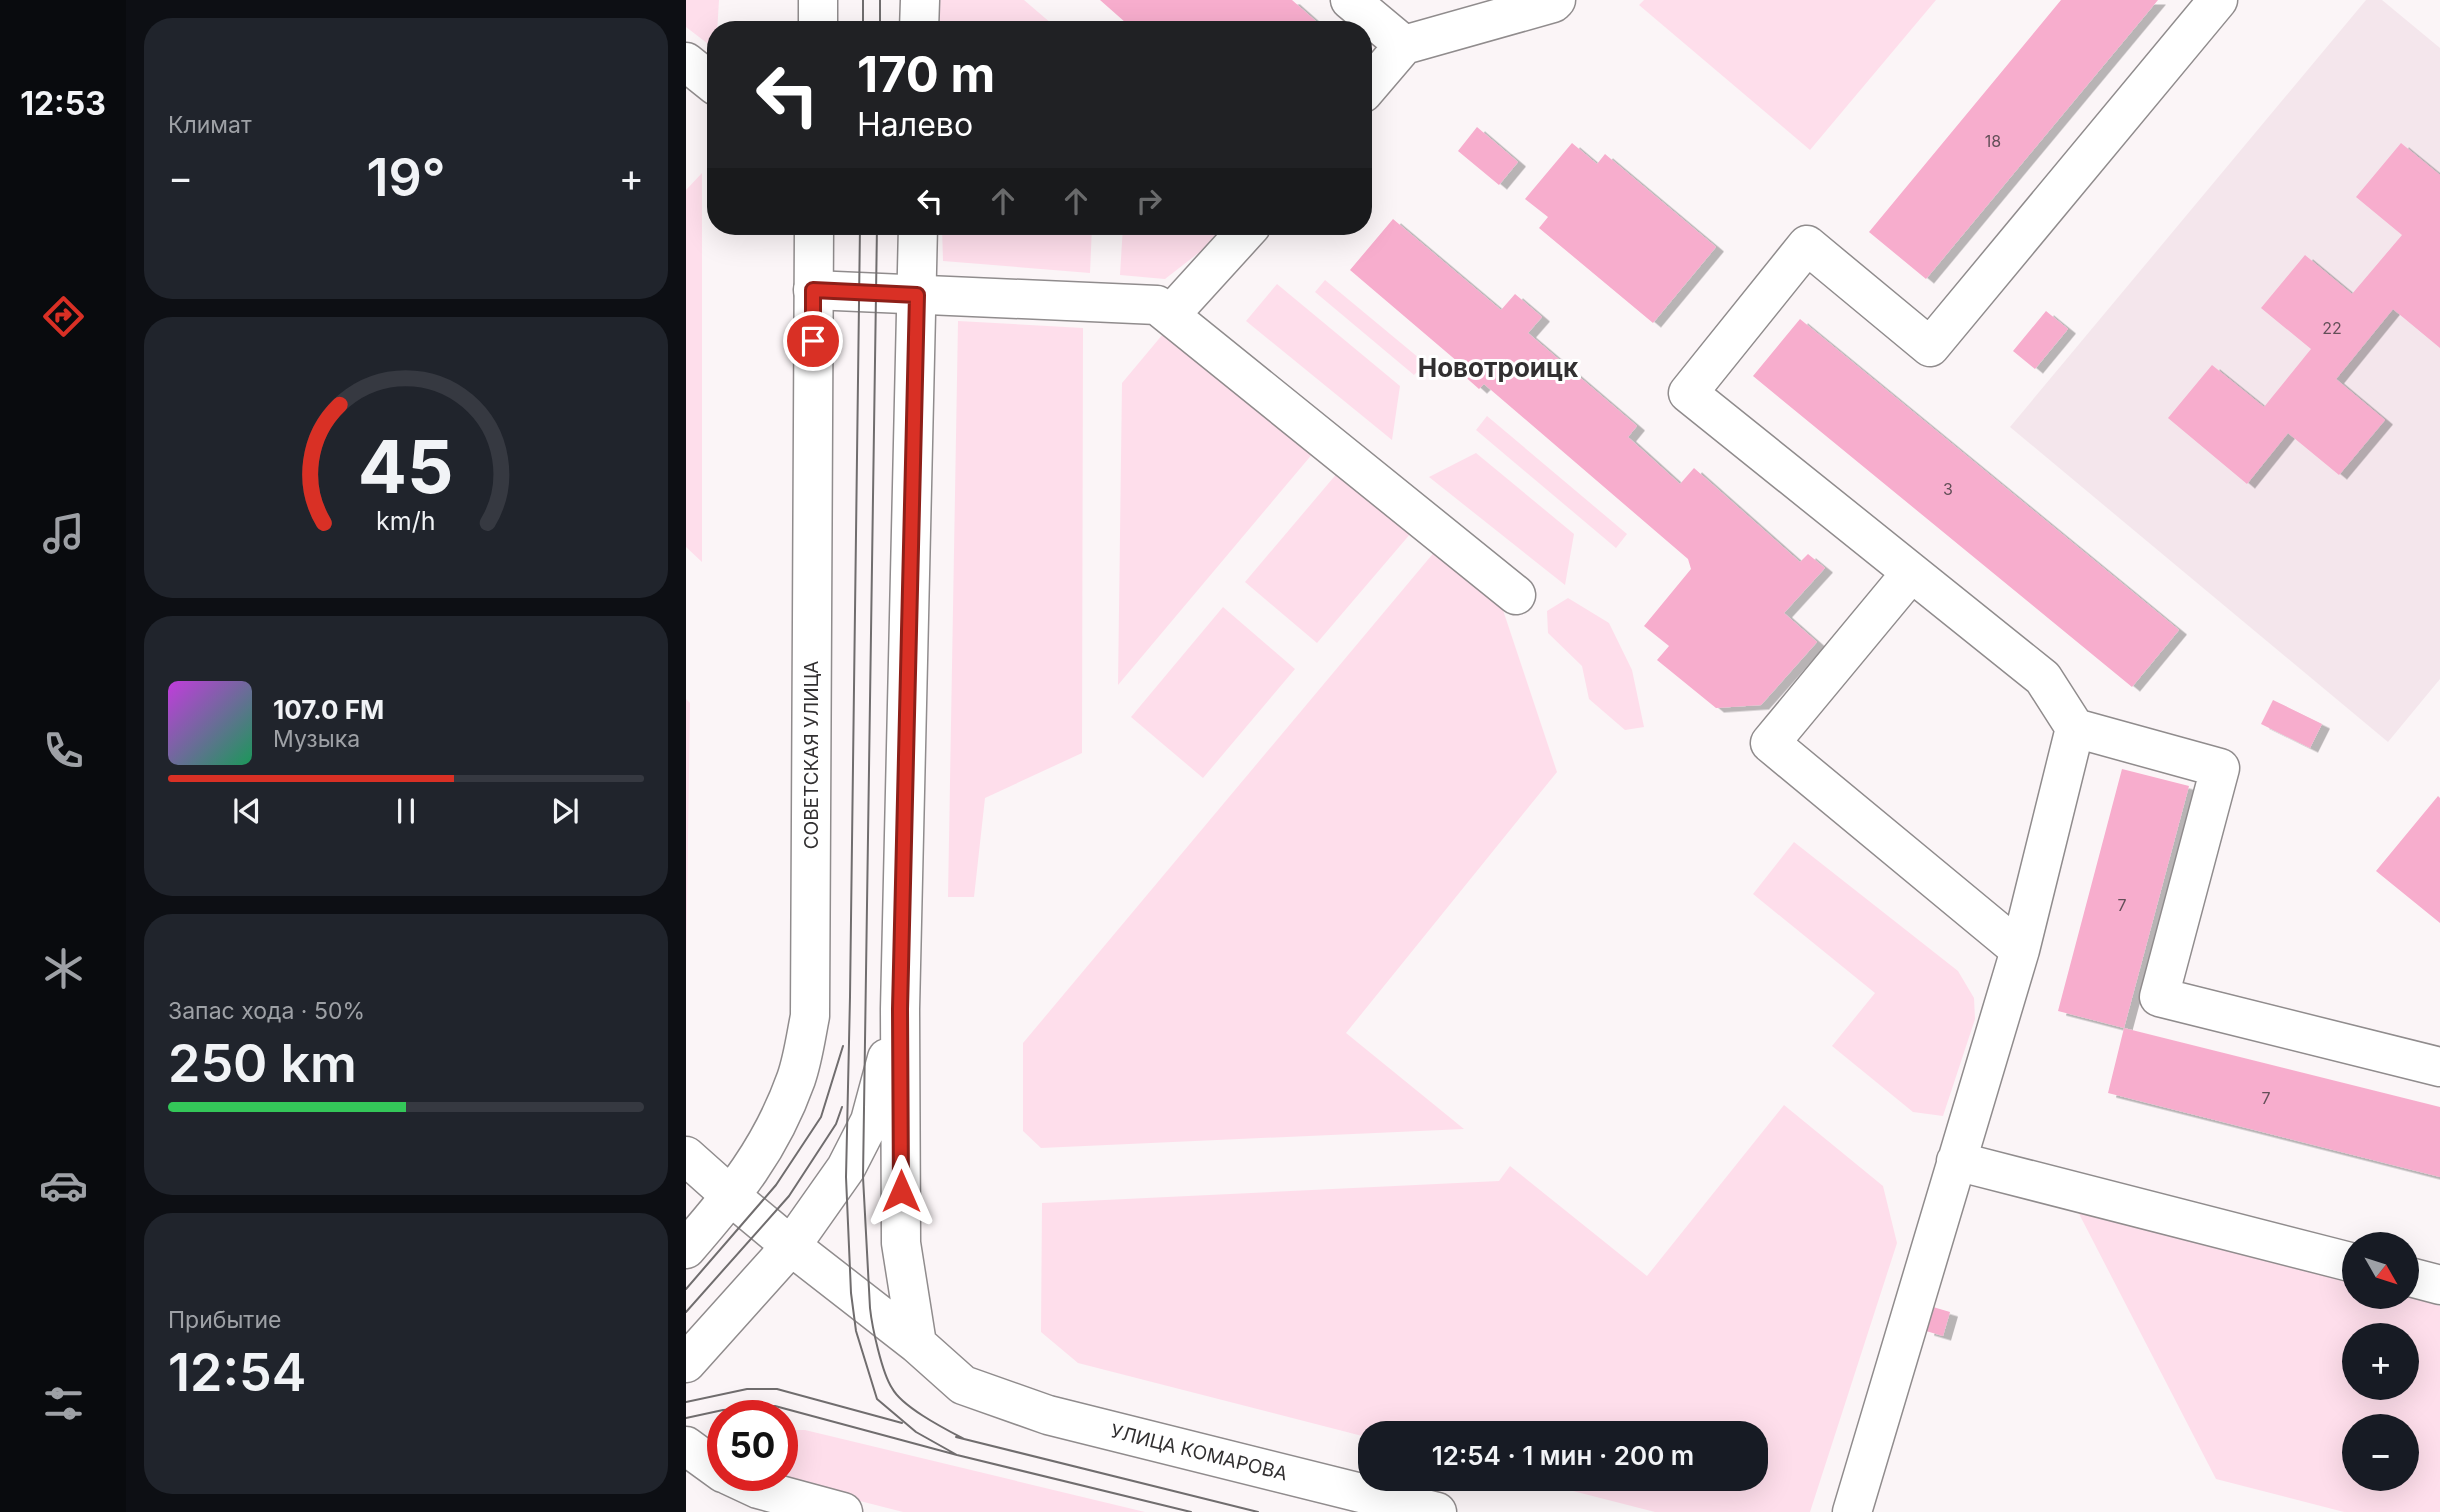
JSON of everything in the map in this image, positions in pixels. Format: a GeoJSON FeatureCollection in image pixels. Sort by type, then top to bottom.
{"type":"FeatureCollection","features":[{"type":"Feature","properties":{"kind":"main road"},"geometry":{"type":"LineString","coordinates":[[818,0],[818,21]]}},
{"type":"Feature","properties":{"kind":"main road"},"geometry":{"type":"LineString","coordinates":[[919,21],[920,0]]}},
{"type":"Feature","properties":{"kind":"main road"},"geometry":{"type":"LineString","coordinates":[[1350,0],[1404,45]]}},
{"type":"Feature","properties":{"kind":"main road"},"geometry":{"type":"LineString","coordinates":[[1372,82],[1404,45],[1519,14],[1556,0]]}},
{"type":"Feature","properties":{"kind":"main road"},"geometry":{"type":"LineString","coordinates":[[2218,0],[1930,347],[1807,245],[1688,393],[2043,678],[2075,728],[2220,768],[2159,997],[2440,1067]]}},
{"type":"Feature","properties":{"kind":"main road"},"geometry":{"type":"LineString","coordinates":[[686,62],[707,79]]}},
{"type":"Feature","properties":{"kind":"main road","name":"СОВЕТСКАЯ УЛИЦА"},"geometry":{"type":"LineString","coordinates":[[686,1249],[732,1197],[770,1140],[796,1077],[810,1016],[814,235]]}},
{"type":"Feature","properties":{"kind":"main road"},"geometry":{"type":"LineString","coordinates":[[917,1344],[901,1243],[900,1009],[918,235]]}},
{"type":"Feature","properties":{"kind":"main road"},"geometry":{"type":"LineString","coordinates":[[1170,315],[1243,235]]}},
{"type":"Feature","properties":{"kind":"main road"},"geometry":{"type":"LineString","coordinates":[[813,290],[1157,305],[1516,595]]}},
{"type":"Feature","properties":{"kind":"main road"},"geometry":{"type":"LineString","coordinates":[[1911,573],[1770,743],[2020,950]]}},
{"type":"Feature","properties":{"kind":"main road"},"geometry":{"type":"LineString","coordinates":[[1852,1512],[2020,950],[2075,728]]}},
{"type":"Feature","properties":{"kind":"main road"},"geometry":{"type":"LineString","coordinates":[[686,1363],[791,1246],[846,1168],[870,1121],[900,1009]]}},
{"type":"Feature","properties":{"kind":"main road"},"geometry":{"type":"LineString","coordinates":[[686,1156],[791,1246],[917,1344]]}},
{"type":"Feature","properties":{"kind":"main road"},"geometry":{"type":"LineString","coordinates":[[1956,1161],[2342,1260]]}},
{"type":"Feature","properties":{"kind":"main road"},"geometry":{"type":"LineString","coordinates":[[2419,1279],[2440,1285]]}},
{"type":"Feature","properties":{"kind":"main road","name":"УЛИЦА КОМАРОВА"},"geometry":{"type":"LineString","coordinates":[[917,1344],[963,1385],[1048,1415],[1437,1512]]}},
{"type":"Feature","properties":{"kind":"main road"},"geometry":{"type":"LineString","coordinates":[[686,1446],[707,1461]]}},
{"type":"Feature","properties":{"kind":"main road"},"geometry":{"type":"LineString","coordinates":[[765,1491],[843,1512]]}},
{"type":"Feature","properties":{"kind":"shaded area"},"geometry":{"type":"Polygon","coordinates":[[[686,0],[719,0],[718,21],[707,21],[707,43],[686,27],[686,0]]]}},
{"type":"Feature","properties":{"kind":"shaded area"},"geometry":{"type":"Polygon","coordinates":[[[940,0],[1024,0],[1048,21],[940,21],[940,0]]]}},
{"type":"Feature","properties":{"kind":"shaded area"},"geometry":{"type":"Polygon","coordinates":[[[1644,0],[1936,0],[1810,150],[1639,5],[1644,0]]]}},
{"type":"Feature","properties":{"kind":"shaded area"},"geometry":{"type":"Polygon","coordinates":[[[2366,0],[2382,0],[2440,48],[2440,679],[2388,742],[2010,427],[2366,0]]]}},
{"type":"Feature","properties":{"kind":"shaded area"},"geometry":{"type":"Polygon","coordinates":[[[702,173],[702,562],[686,547],[686,190],[702,173]]]}},
{"type":"Feature","properties":{"kind":"shaded area"},"geometry":{"type":"Polygon","coordinates":[[[942,235],[1092,235],[1090,273],[943,261],[942,235]]]}},
{"type":"Feature","properties":{"kind":"shaded area"},"geometry":{"type":"Polygon","coordinates":[[[1122,235],[1215,235],[1201,251],[1165,279],[1120,275],[1122,235]]]}},
{"type":"Feature","properties":{"kind":"shaded area"},"geometry":{"type":"Polygon","coordinates":[[[1325,280],[1425,363],[1414,375],[1315,292],[1325,280]]]}},
{"type":"Feature","properties":{"kind":"shaded area"},"geometry":{"type":"Polygon","coordinates":[[[1277,284],[1400,386],[1392,440],[1246,321],[1277,284]]]}},
{"type":"Feature","properties":{"kind":"shaded area"},"geometry":{"type":"Polygon","coordinates":[[[958,321],[1083,328],[1082,753],[985,798],[974,897],[948,897],[958,321]]]}},
{"type":"Feature","properties":{"kind":"shaded area"},"geometry":{"type":"Polygon","coordinates":[[[1163,334],[1314,452],[1118,685],[1122,383],[1163,334]]]}},
{"type":"Feature","properties":{"kind":"shaded area"},"geometry":{"type":"Polygon","coordinates":[[[1487,416],[1627,534],[1616,548],[1476,430],[1487,416]]]}},
{"type":"Feature","properties":{"kind":"shaded area"},"geometry":{"type":"Polygon","coordinates":[[[1476,453],[1574,534],[1565,585],[1429,477],[1476,453]]]}},
{"type":"Feature","properties":{"kind":"shaded area"},"geometry":{"type":"Polygon","coordinates":[[[1339,471],[1411,533],[1317,643],[1245,582],[1339,471]]]}},
{"type":"Feature","properties":{"kind":"shaded area"},"geometry":{"type":"Polygon","coordinates":[[[1436,550],[1502,607],[1557,772],[1346,1033],[1464,1129],[1041,1148],[1023,1131],[1023,1043],[1436,550]]]}},
{"type":"Feature","properties":{"kind":"shaded area"},"geometry":{"type":"Polygon","coordinates":[[[1568,598],[1609,623],[1632,670],[1644,727],[1625,730],[1589,699],[1582,666],[1548,633],[1547,611],[1568,598]]]}},
{"type":"Feature","properties":{"kind":"shaded area"},"geometry":{"type":"Polygon","coordinates":[[[1223,607],[1295,669],[1203,778],[1131,717],[1223,607]]]}},
{"type":"Feature","properties":{"kind":"shaded area"},"geometry":{"type":"Polygon","coordinates":[[[686,699],[690,703],[686,972],[686,699]]]}},
{"type":"Feature","properties":{"kind":"shaded area"},"geometry":{"type":"Polygon","coordinates":[[[1794,842],[1958,971],[1974,998],[1975,1019],[1943,1116],[1913,1112],[1832,1046],[1875,993],[1753,894],[1794,842]]]}},
{"type":"Feature","properties":{"kind":"shaded area"},"geometry":{"type":"Polygon","coordinates":[[[1784,1105],[1883,1186],[1897,1243],[1810,1512],[1655,1512],[1573,1491],[1768,1491],[1768,1421],[1358,1421],[1358,1435],[1078,1363],[1041,1332],[1042,1203],[1499,1181],[1510,1166],[1647,1276],[1784,1105]]]}},
{"type":"Feature","properties":{"kind":"shaded area"},"geometry":{"type":"Polygon","coordinates":[[[2075,1206],[2342,1279],[2342,1309],[2419,1309],[2419,1300],[2440,1306],[2440,1512],[2344,1512],[2216,1479],[2075,1206]]]}},
{"type":"Feature","properties":{"kind":"shaded area"},"geometry":{"type":"Polygon","coordinates":[[[798,1430],[1145,1512],[903,1512],[798,1485],[798,1430]]]}},
{"type":"Feature","properties":{"kind":"building"},"geometry":{"type":"Polygon","coordinates":[[[1100,0],[1292,0],[1316,21],[1124,21],[1100,0]]]}},
{"type":"Feature","properties":{"kind":"building"},"geometry":{"type":"Polygon","coordinates":[[[2061,0],[2158,0],[1926,279],[1869,232],[2061,0]]]}},
{"type":"Feature","properties":{"kind":"building"},"geometry":{"type":"Polygon","coordinates":[[[1477,127],[1518,162],[1499,185],[1458,151],[1477,127]]]}},
{"type":"Feature","properties":{"kind":"building"},"geometry":{"type":"Polygon","coordinates":[[[1572,143],[1597,164],[1605,154],[1716,247],[1653,323],[1539,228],[1548,217],[1525,199],[1572,143]]]}},
{"type":"Feature","properties":{"kind":"building"},"geometry":{"type":"Polygon","coordinates":[[[2401,143],[2440,175],[2440,348],[2393,309],[2336,379],[2385,420],[2339,475],[2288,433],[2247,484],[2168,418],[2212,365],[2264,407],[2311,349],[2261,308],[2305,255],[2352,294],[2402,235],[2356,197],[2401,143]]]}},
{"type":"Feature","properties":{"kind":"building"},"geometry":{"type":"Polygon","coordinates":[[[1393,219],[1501,310],[1515,294],[1542,317],[1528,333],[1637,426],[1628,437],[1680,484],[1694,468],[1800,562],[1808,554],[1825,568],[1784,613],[1817,642],[1761,705],[1716,708],[1657,660],[1669,646],[1644,626],[1691,569],[1688,559],[1484,384],[1479,389],[1454,367],[1458,362],[1350,270],[1393,219]]]}},
{"type":"Feature","properties":{"kind":"building"},"geometry":{"type":"Polygon","coordinates":[[[2046,311],[2068,329],[2035,369],[2013,351],[2046,311]]]}},
{"type":"Feature","properties":{"kind":"building"},"geometry":{"type":"Polygon","coordinates":[[[1800,319],[2179,630],[2132,687],[1753,376],[1800,319]]]}},
{"type":"Feature","properties":{"kind":"building"},"geometry":{"type":"Polygon","coordinates":[[[2273,700],[2322,724],[2310,748],[2261,724],[2273,700]]]}},
{"type":"Feature","properties":{"kind":"building"},"geometry":{"type":"Polygon","coordinates":[[[2122,769],[2189,786],[2124,1028],[2058,1011],[2122,769]]]}},
{"type":"Feature","properties":{"kind":"building"},"geometry":{"type":"Polygon","coordinates":[[[2438,796],[2440,798],[2440,923],[2376,871],[2438,796]]]}},
{"type":"Feature","properties":{"kind":"building"},"geometry":{"type":"Polygon","coordinates":[[[2124,1028],[2440,1107],[2440,1177],[2108,1093],[2124,1028]]]}},
{"type":"Feature","properties":{"kind":"building"},"geometry":{"type":"Polygon","coordinates":[[[1933,1307],[1950,1312],[1943,1336],[1926,1331],[1933,1307]]]}},
{"type":"Feature","properties":{"kind":"tram line"},"geometry":{"type":"LineString","coordinates":[[863,0],[863,21]]}},
{"type":"Feature","properties":{"kind":"tram line"},"geometry":{"type":"LineString","coordinates":[[880,0],[880,21]]}},
{"type":"Feature","properties":{"kind":"tram line"},"geometry":{"type":"LineString","coordinates":[[860,235],[846,1177],[851,1293],[856,1331],[877,1399],[916,1432],[957,1455]]}},
{"type":"Feature","properties":{"kind":"tram line"},"geometry":{"type":"LineString","coordinates":[[877,235],[863,1177],[870,1308],[881,1361],[888,1381],[897,1395],[925,1417],[964,1439]]}},
{"type":"Feature","properties":{"kind":"tram line"},"geometry":{"type":"LineString","coordinates":[[686,1289],[776,1185],[821,1117],[843,1046]]}},
{"type":"Feature","properties":{"kind":"tram line"},"geometry":{"type":"LineString","coordinates":[[686,1312],[789,1196],[836,1124],[842,1107]]}},
{"type":"Feature","properties":{"kind":"tram line"},"geometry":{"type":"LineString","coordinates":[[686,1402],[747,1389],[777,1389],[902,1423]]}},
{"type":"Feature","properties":{"kind":"tram line"},"geometry":{"type":"LineString","coordinates":[[686,1418],[723,1410],[775,1406],[957,1455],[1191,1512]]}},
{"type":"Feature","properties":{"kind":"tram line"},"geometry":{"type":"LineString","coordinates":[[956,1437],[1258,1512]]}},
{"type":"Feature","properties":{"kind":"district","name":"Новотроицк"},"geometry":{"type":"Point","coordinates":[1498,368]}},
{"type":"Feature","properties":{"kind":"route"},"geometry":{"type":"LineString","coordinates":[[813,341],[813,290],[917,295],[900,1009],[901,1191]]}}]}
